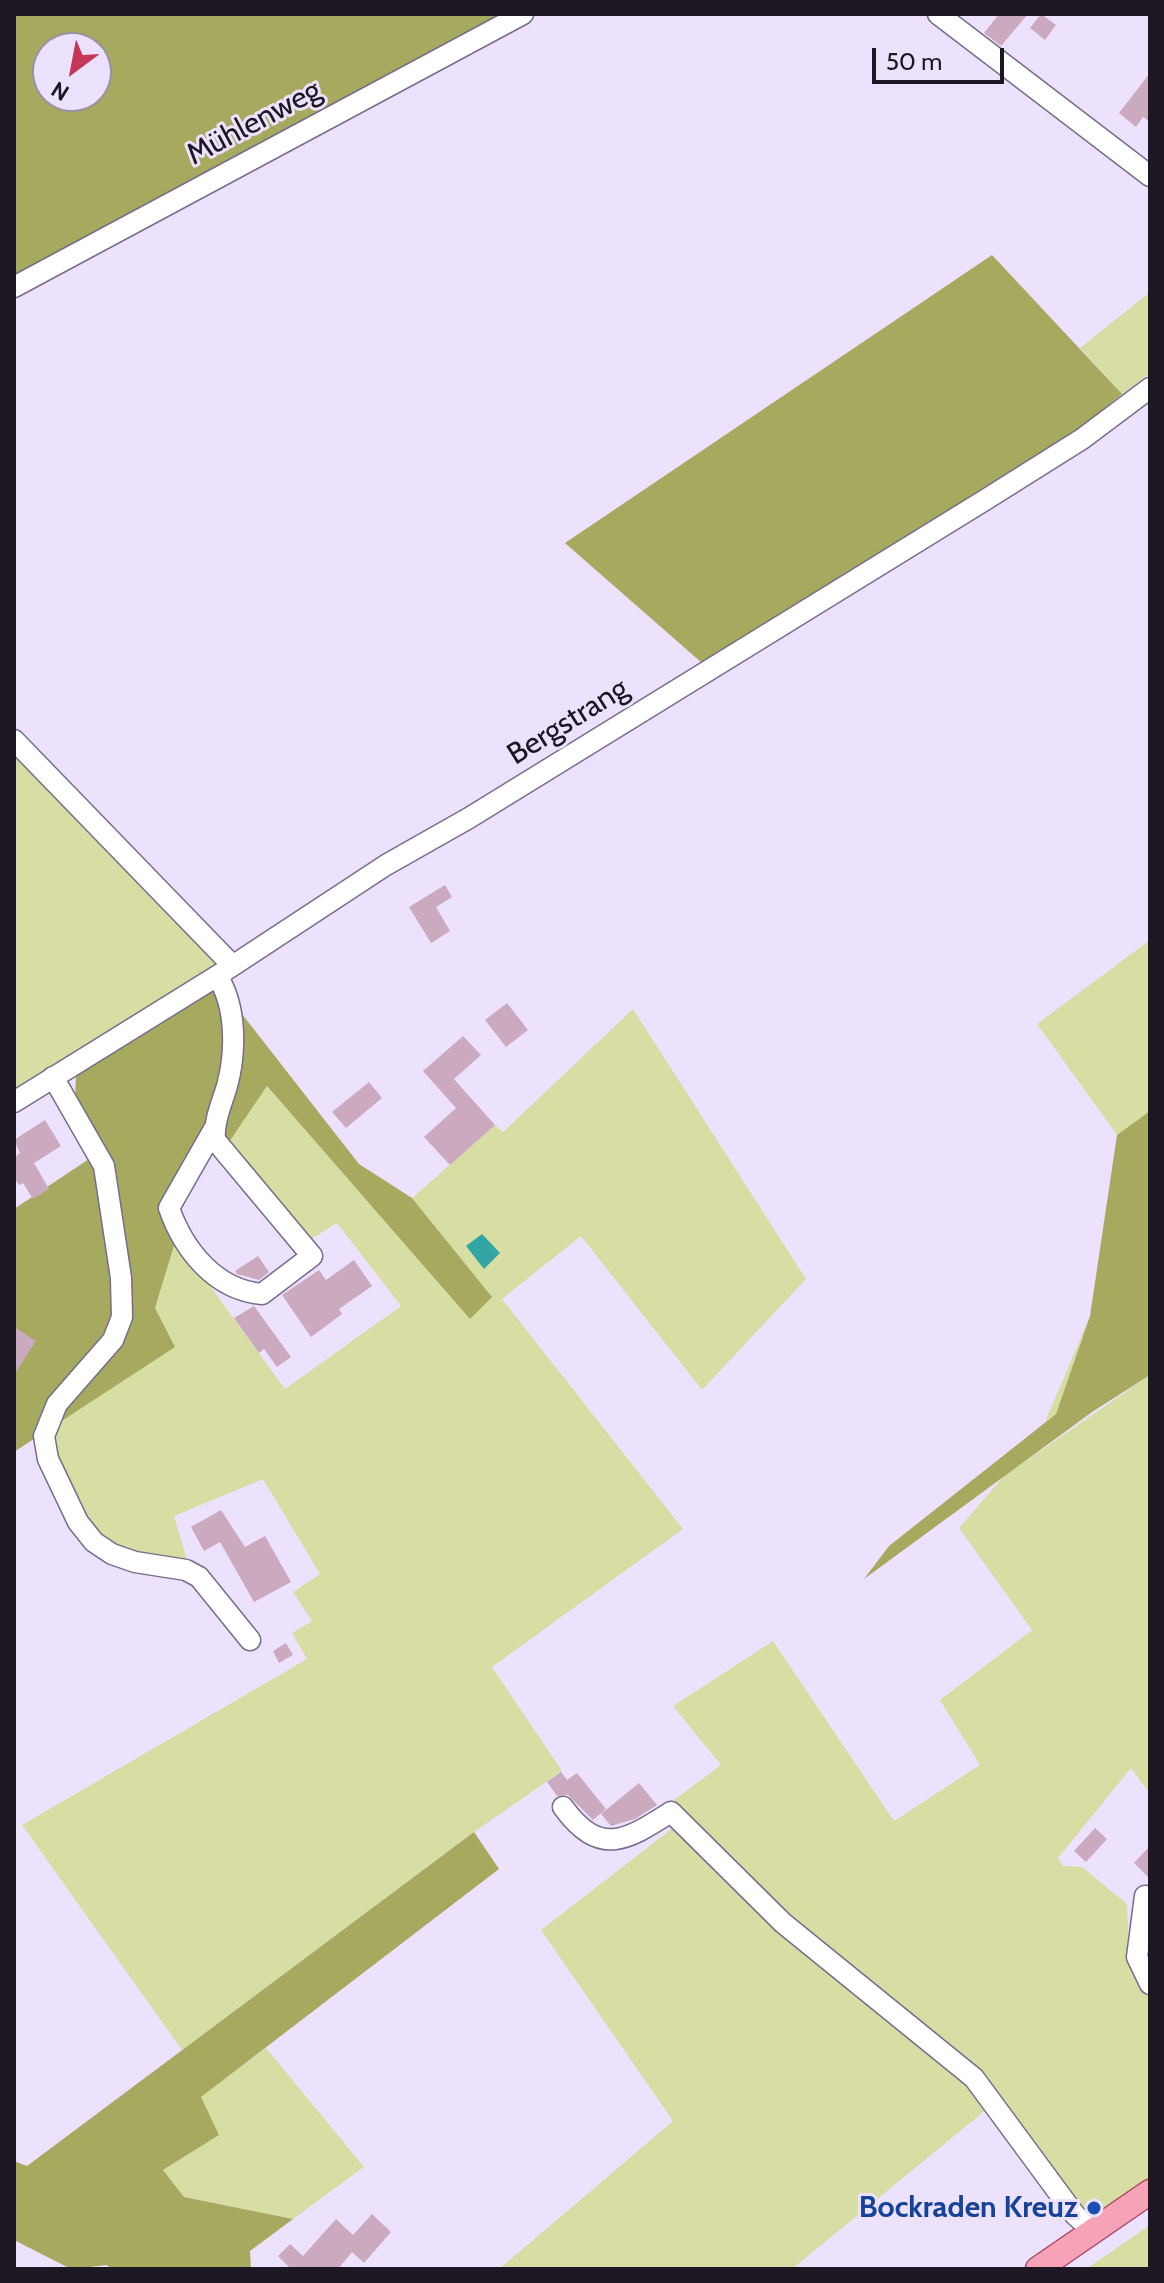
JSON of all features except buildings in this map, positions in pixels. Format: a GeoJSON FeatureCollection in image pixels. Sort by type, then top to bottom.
{"type":"FeatureCollection","features":[{"type":"Feature","properties":{"kind":"main road"},"geometry":{"type":"LineString","coordinates":[[1038,2269],[1150,2192]]}},
{"type":"Feature","properties":{"kind":"street","name":"Mühlenweg"},"geometry":{"type":"LineString","coordinates":[[14,287],[523,14]]}},
{"type":"Feature","properties":{"kind":"street"},"geometry":{"type":"LineString","coordinates":[[938,14],[1150,176]]}},
{"type":"Feature","properties":{"kind":"street","name":"Bergstrang"},"geometry":{"type":"LineString","coordinates":[[14,1102],[386,865],[469,818],[1010,485],[1082,439],[1150,388]]}},
{"type":"Feature","properties":{"kind":"street"},"geometry":{"type":"LineString","coordinates":[[14,740],[224,971],[232,1046],[229,1078],[214,1129],[169,1208],[182,1237],[219,1280],[240,1292],[262,1294],[312,1256],[225,1154],[215,1140],[214,1129]]}},
{"type":"Feature","properties":{"kind":"street"},"geometry":{"type":"LineString","coordinates":[[53,1077],[104,1166],[121,1278],[122,1317],[113,1340],[57,1404],[44,1436],[48,1459],[78,1522],[94,1542],[112,1554],[135,1562],[186,1570],[199,1577],[250,1640]]}},
{"type":"Feature","properties":{"kind":"street"},"geometry":{"type":"LineString","coordinates":[[563,1807],[577,1826],[605,1840],[639,1833],[671,1812],[783,1923],[974,2078],[1075,2215],[1093,2231]]}},
{"type":"Feature","properties":{"kind":"street"},"geometry":{"type":"LineString","coordinates":[[1145,1896],[1137,1957],[1150,1984]]}},
{"type":"Feature","properties":{"kind":"shaded area"},"geometry":{"type":"Polygon","coordinates":[[[14,14],[502,14],[14,279],[14,14]]]}},
{"type":"Feature","properties":{"kind":"shaded area"},"geometry":{"type":"Polygon","coordinates":[[[992,255],[1122,394],[1071,435],[702,663],[565,543],[992,255]]]}},
{"type":"Feature","properties":{"kind":"shaded area"},"geometry":{"type":"Polygon","coordinates":[[[1150,292],[1150,373],[1122,394],[1080,348],[1150,292]]]}},
{"type":"Feature","properties":{"kind":"shaded area"},"geometry":{"type":"Polygon","coordinates":[[[14,756],[216,964],[14,1091],[14,756]]]}},
{"type":"Feature","properties":{"kind":"shaded area"},"geometry":{"type":"Polygon","coordinates":[[[1150,940],[1150,1111],[1117,1135],[1037,1024],[1150,940]]]}},
{"type":"Feature","properties":{"kind":"shaded area"},"geometry":{"type":"Polygon","coordinates":[[[217,982],[359,1164],[412,1198],[492,1297],[470,1319],[267,1086],[225,1148],[209,1133],[164,1211],[176,1239],[155,1308],[175,1347],[14,1452],[14,1209],[104,1149],[75,1100],[76,1074],[217,982]]]}},
{"type":"Feature","properties":{"kind":"shaded area"},"geometry":{"type":"Polygon","coordinates":[[[633,1009],[806,1279],[702,1390],[581,1236],[502,1299],[683,1529],[492,1667],[562,1771],[474,1832],[182,2050],[22,1825],[307,1659],[292,1633],[312,1621],[293,1592],[320,1574],[263,1479],[174,1516],[188,1563],[131,1553],[101,1537],[63,1486],[49,1430],[155,1308],[176,1239],[285,1389],[401,1306],[337,1223],[310,1240],[225,1148],[267,1086],[470,1318],[491,1296],[412,1198],[495,1125],[503,1132],[633,1009]]]}},
{"type":"Feature","properties":{"kind":"shaded area"},"geometry":{"type":"Polygon","coordinates":[[[1150,1111],[1150,1375],[1092,1412],[864,1579],[889,1546],[1056,1414],[1090,1316],[1117,1135],[1150,1111]]]}},
{"type":"Feature","properties":{"kind":"shaded area"},"geometry":{"type":"Polygon","coordinates":[[[482,1234],[500,1253],[484,1269],[466,1246],[482,1234]]]}},
{"type":"Feature","properties":{"kind":"shaded area"},"geometry":{"type":"Polygon","coordinates":[[[1090,1316],[1056,1414],[1045,1422],[1090,1316]]]}},
{"type":"Feature","properties":{"kind":"shaded area"},"geometry":{"type":"Polygon","coordinates":[[[1150,1375],[1150,1794],[1131,1768],[1058,1858],[1063,1866],[1082,1867],[1127,1904],[1129,1956],[1150,1928],[1150,2181],[1092,2223],[994,2091],[783,1918],[674,1800],[721,1765],[673,1706],[773,1641],[894,1821],[980,1765],[940,1700],[1032,1630],[959,1528],[1004,1476],[1150,1375]]]}},
{"type":"Feature","properties":{"kind":"shaded area"},"geometry":{"type":"Polygon","coordinates":[[[678,1824],[992,2105],[792,2269],[499,2269],[673,2121],[541,1930],[678,1824]]]}},
{"type":"Feature","properties":{"kind":"shaded area"},"geometry":{"type":"Polygon","coordinates":[[[474,1832],[499,1869],[201,2097],[219,2135],[163,2170],[184,2197],[293,2219],[250,2251],[251,2269],[111,2269],[107,2265],[71,2269],[14,2240],[14,2161],[27,2166],[474,1832]]]}},
{"type":"Feature","properties":{"kind":"shaded area"},"geometry":{"type":"Polygon","coordinates":[[[266,2048],[364,2167],[293,2219],[184,2197],[163,2170],[219,2135],[200,2097],[266,2048]]]}},
{"type":"Feature","properties":{"kind":"shaded area"},"geometry":{"type":"Polygon","coordinates":[[[1150,2225],[1150,2269],[1086,2269],[1150,2225]]]}},
{"type":"Feature","properties":{"kind":"place","name":"Bockraden Kreuz"},"geometry":{"type":"Point","coordinates":[1094,2208]}}]}
